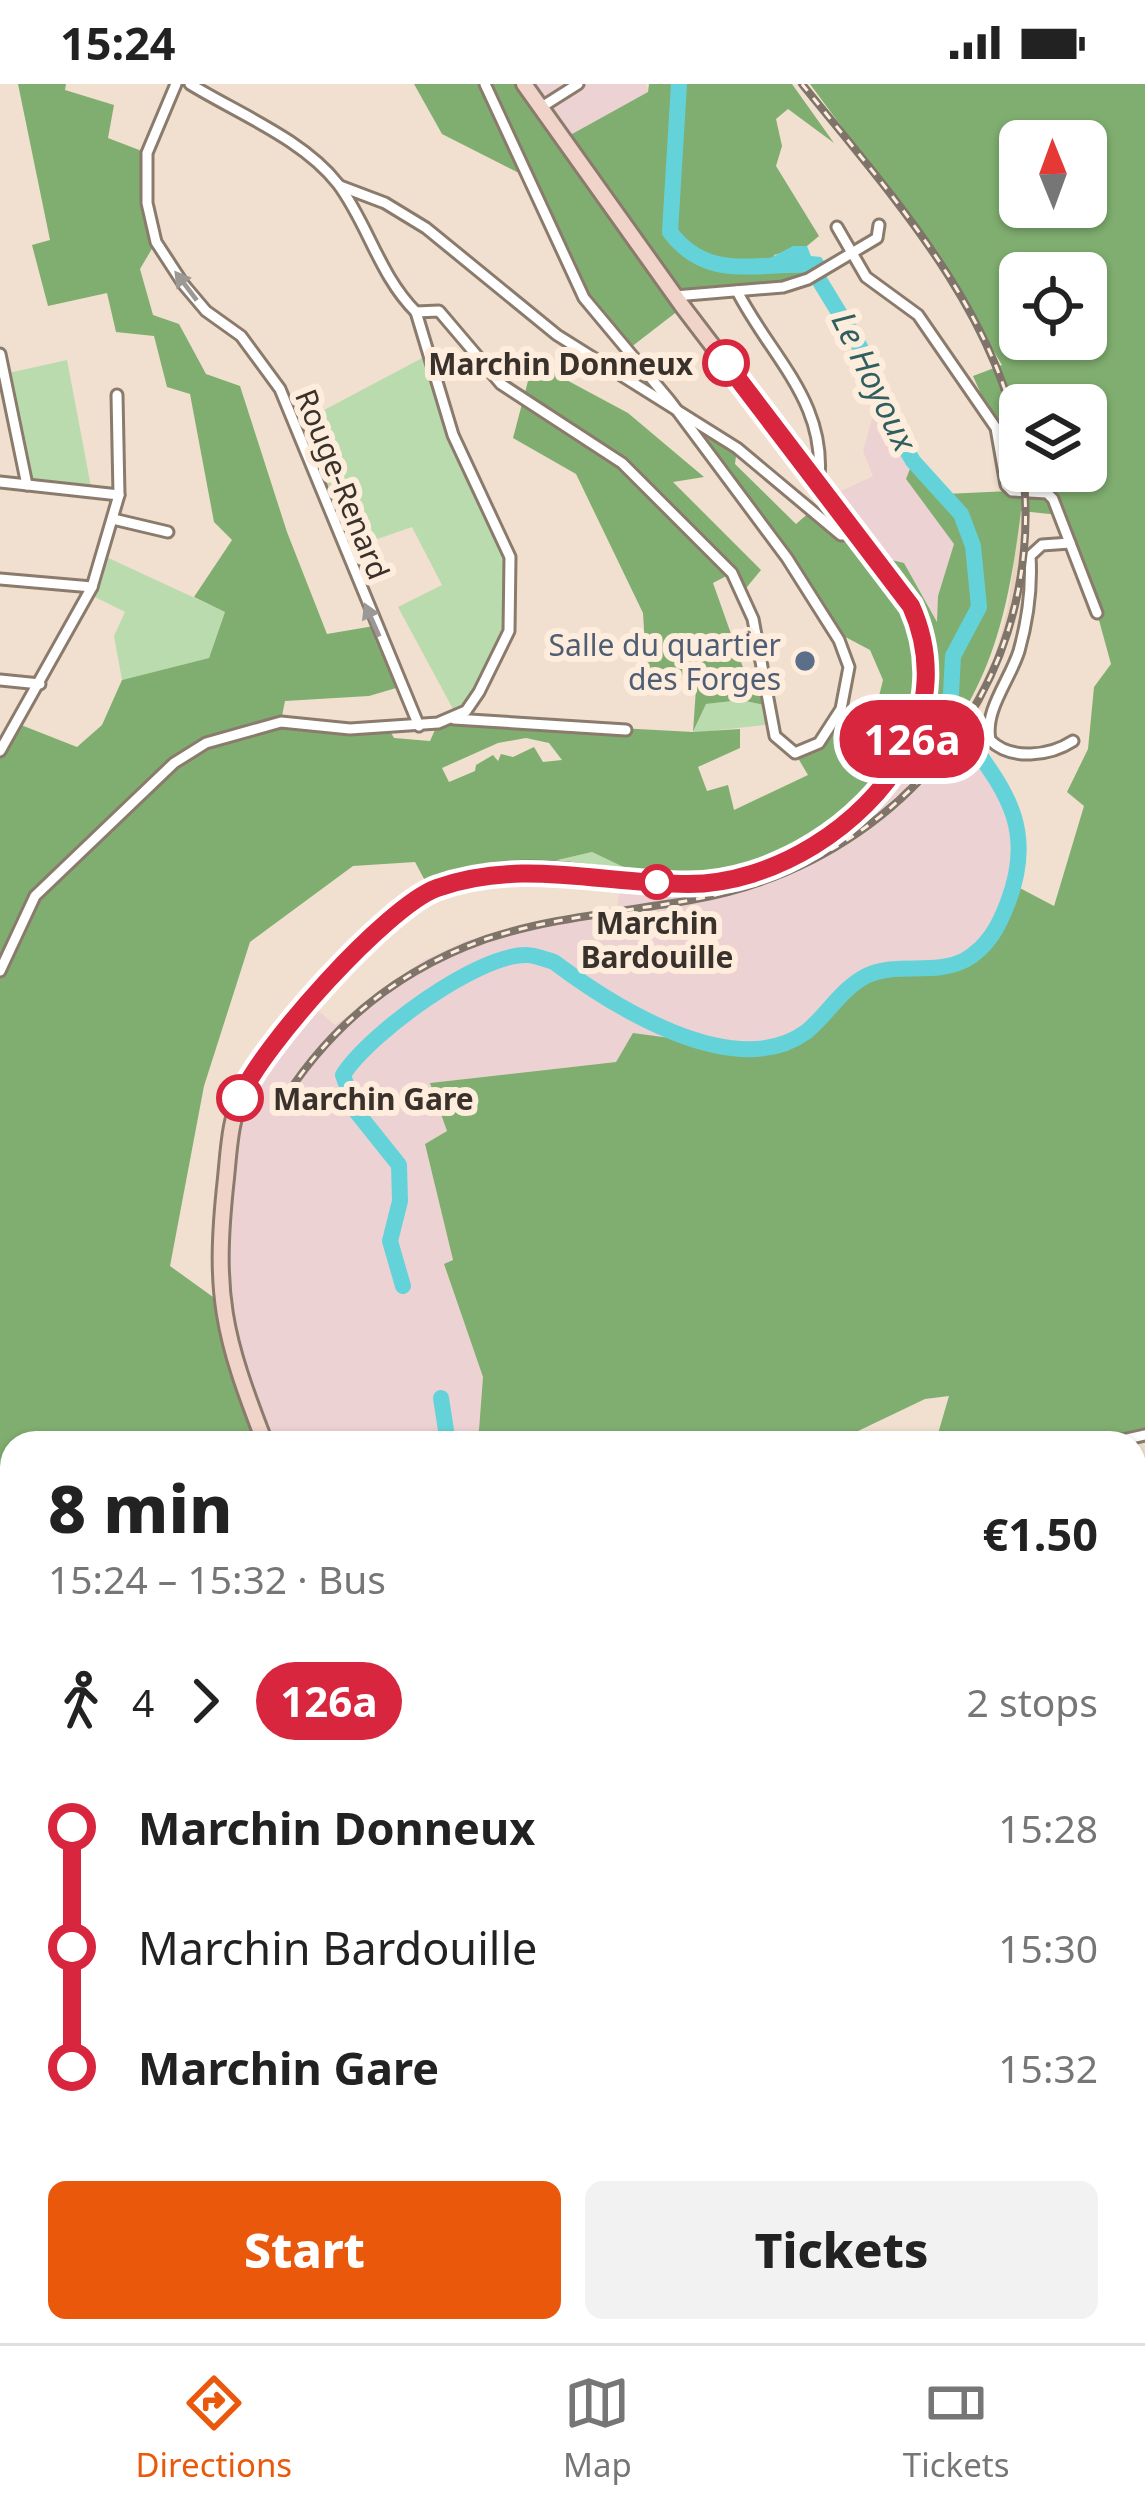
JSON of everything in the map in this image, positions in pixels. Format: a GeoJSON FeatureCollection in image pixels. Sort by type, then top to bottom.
{"type":"FeatureCollection","features":[{"type":"Feature","properties":{"kind":"main road"},"geometry":{"type":"LineString","coordinates":[[260,1431],[229,1349],[220,1302],[218,1248],[233,1116],[245,1087],[376,929],[430,890],[514,871],[683,884],[716,881],[818,843],[868,805],[919,727],[926,686],[923,633],[911,606],[675,296],[524,84]]}},
{"type":"Feature","properties":{"kind":"street","name":"Rouge-Renard"},"geometry":{"type":"LineString","coordinates":[[176,84],[147,153],[148,203],[156,242],[184,285],[206,310],[241,336],[280,389],[419,726]]}},
{"type":"Feature","properties":{"kind":"street"},"geometry":{"type":"LineString","coordinates":[[190,84],[294,147],[340,186],[385,203],[426,228],[557,335],[736,448],[842,536],[854,534]]}},
{"type":"Feature","properties":{"kind":"street"},"geometry":{"type":"LineString","coordinates":[[416,312],[439,311],[501,385],[622,463],[717,555],[753,619],[775,736],[788,751],[804,753],[819,743],[841,709],[848,679],[845,655],[787,558],[584,298],[485,84]]}},
{"type":"Feature","properties":{"kind":"street"},"geometry":{"type":"LineString","coordinates":[[540,108],[572,86]]}},
{"type":"Feature","properties":{"kind":"street"},"geometry":{"type":"LineString","coordinates":[[340,186],[389,279],[416,312],[452,435],[510,557],[508,631],[478,692],[454,718]]}},
{"type":"Feature","properties":{"kind":"street"},"geometry":{"type":"LineString","coordinates":[[675,296],[808,279],[877,238],[879,225]]}},
{"type":"Feature","properties":{"kind":"street"},"geometry":{"type":"LineString","coordinates":[[837,227],[866,278],[918,315],[996,428],[1006,485],[1012,491],[1047,493],[1097,613]]}},
{"type":"Feature","properties":{"kind":"street"},"geometry":{"type":"LineString","coordinates":[[737,291],[811,405],[821,467],[818,487]]}},
{"type":"Feature","properties":{"kind":"street"},"geometry":{"type":"LineString","coordinates":[[0,354],[27,485]]}},
{"type":"Feature","properties":{"kind":"street"},"geometry":{"type":"LineString","coordinates":[[0,752],[92,587],[119,495],[117,395]]}},
{"type":"Feature","properties":{"kind":"street"},"geometry":{"type":"LineString","coordinates":[[0,482],[119,495]]}},
{"type":"Feature","properties":{"kind":"street"},"geometry":{"type":"LineString","coordinates":[[113,519],[168,532]]}},
{"type":"Feature","properties":{"kind":"street"},"geometry":{"type":"LineString","coordinates":[[1070,543],[1042,544],[1030,556],[1032,590],[1020,648],[987,726],[998,748],[1015,754],[1049,752],[1073,741]]}},
{"type":"Feature","properties":{"kind":"street"},"geometry":{"type":"LineString","coordinates":[[0,579],[92,587]]}},
{"type":"Feature","properties":{"kind":"street"},"geometry":{"type":"LineString","coordinates":[[0,680],[40,684]]}},
{"type":"Feature","properties":{"kind":"street"},"geometry":{"type":"LineString","coordinates":[[0,971],[35,896],[174,764],[206,743],[281,722],[350,728],[419,726],[454,718],[626,730]]}},
{"type":"Feature","properties":{"kind":"shaded area"},"geometry":{"type":"Polygon","coordinates":[[[524,84],[646,84],[649,92],[563,140],[524,84]]]}},
{"type":"Feature","properties":{"kind":"shaded area"},"geometry":{"type":"Polygon","coordinates":[[[882,408],[913,461],[907,479],[955,544],[938,596],[938,623],[904,563],[871,555],[826,498],[873,476],[863,451],[874,412],[882,408]]]}},
{"type":"Feature","properties":{"kind":"shaded area"},"geometry":{"type":"Polygon","coordinates":[[[1020,511],[1030,512],[1024,582],[1015,624],[977,716],[970,706],[995,656],[1008,608],[1020,511]]]}},
{"type":"Feature","properties":{"kind":"shaded area"},"geometry":{"type":"Polygon","coordinates":[[[967,738],[998,774],[1017,825],[1014,885],[981,949],[941,969],[869,974],[806,1032],[780,1044],[738,1047],[634,1033],[616,1062],[431,1083],[447,1131],[425,1144],[453,1261],[444,1265],[483,1377],[479,1431],[260,1431],[229,1349],[219,1248],[245,1087],[311,1004],[335,1025],[424,960],[468,940],[617,909],[621,878],[894,773],[917,776],[947,741],[954,751],[967,738]]]}},
{"type":"Feature","properties":{"kind":"green space"},"geometry":{"type":"Polygon","coordinates":[[[18,84],[66,84],[65,90],[114,105],[108,138],[147,153],[147,203],[156,242],[140,269],[153,315],[179,324],[206,374],[240,386],[287,532],[327,634],[374,626],[403,686],[369,696],[285,701],[281,721],[389,729],[394,738],[430,741],[438,723],[454,719],[693,732],[740,729],[740,748],[698,767],[707,791],[728,785],[734,810],[808,775],[795,753],[804,753],[832,724],[856,725],[877,704],[883,680],[870,650],[834,631],[705,451],[707,430],[737,448],[735,464],[796,524],[826,498],[871,555],[904,563],[937,622],[938,596],[954,544],[906,479],[913,461],[945,494],[1107,492],[1107,384],[999,384],[999,442],[973,376],[1002,365],[927,242],[810,84],[1145,84],[1145,1431],[939,1431],[949,1396],[925,1399],[858,1431],[479,1431],[483,1377],[444,1264],[453,1260],[425,1144],[447,1131],[430,1083],[616,1062],[633,1033],[738,1047],[780,1044],[806,1032],[869,974],[941,969],[981,949],[1014,885],[1054,906],[1084,806],[1067,792],[1088,749],[1094,687],[1111,664],[1059,515],[1021,511],[1001,621],[963,714],[917,777],[894,774],[817,843],[741,874],[636,880],[634,872],[592,852],[430,890],[415,862],[353,866],[250,942],[204,1086],[170,1266],[220,1302],[261,1431],[0,1431],[0,751],[16,723],[77,747],[102,725],[122,680],[209,658],[225,612],[194,597],[232,540],[214,522],[190,394],[167,387],[154,336],[116,332],[107,293],[48,306],[32,245],[50,240],[18,84]],[[526,738],[498,743],[442,768],[449,782],[475,771],[476,765],[493,755],[498,761],[501,754],[513,757],[534,747],[543,762],[562,760],[549,743],[526,738]]]}},
{"type":"Feature","properties":{"kind":"green space"},"geometry":{"type":"Polygon","coordinates":[[[414,84],[524,84],[563,139],[648,92],[649,84],[792,84],[834,143],[788,109],[776,119],[782,146],[776,166],[819,236],[807,246],[774,255],[773,270],[807,267],[808,279],[783,287],[677,296],[683,307],[626,351],[584,298],[527,177],[442,134],[414,84]]]}},
{"type":"Feature","properties":{"kind":"green space"},"geometry":{"type":"Polygon","coordinates":[[[426,356],[453,435],[510,557],[509,631],[466,711],[453,709],[398,607],[442,585],[412,527],[343,551],[294,426],[426,356]]]}},
{"type":"Feature","properties":{"kind":"green space"},"geometry":{"type":"Polygon","coordinates":[[[67,360],[92,492],[27,485],[4,374],[67,360]]]}},
{"type":"Feature","properties":{"kind":"green space"},"geometry":{"type":"Polygon","coordinates":[[[533,362],[628,413],[704,477],[673,482],[761,570],[742,593],[732,573],[713,583],[746,676],[766,672],[769,706],[741,700],[706,704],[693,732],[697,674],[647,678],[643,613],[576,474],[513,438],[533,362]]]}},
{"type":"Feature","properties":{"kind":"green space"},"geometry":{"type":"Polygon","coordinates":[[[102,555],[225,612],[209,658],[122,680],[114,636],[125,612],[89,594],[102,555]]]}},
{"type":"Feature","properties":{"kind":"green space"},"geometry":{"type":"Polygon","coordinates":[[[741,700],[769,706],[773,724],[693,733],[706,704],[741,700]]]}},
{"type":"Feature","properties":{"kind":"green space"},"geometry":{"type":"Polygon","coordinates":[[[592,852],[635,872],[636,880],[515,871],[592,852]]]}},
{"type":"Feature","properties":{"kind":"water"},"geometry":{"type":"Polygon","coordinates":[[[793,246],[807,246],[811,256],[821,257],[828,267],[808,279],[806,267],[773,270],[761,263],[793,246]]]}},
{"type":"Feature","properties":{"kind":"waterway","name":"Le Hoyoux"},"geometry":{"type":"LineString","coordinates":[[403,1286],[390,1241],[400,1201],[399,1165],[355,1110],[343,1075],[376,1039],[425,1000],[480,968],[529,955],[554,962],[607,998],[674,1033],[744,1049],[777,1046],[806,1032],[866,976],[890,969],[953,965],[973,955],[997,927],[1017,872],[1019,845],[1007,800],[950,712],[953,656],[979,607],[973,546],[961,514],[913,461],[882,408],[860,347],[810,265],[716,263],[699,258],[670,232],[679,84]]}},
{"type":"Feature","properties":{"kind":"waterway","name":"Le Hoyoux"},"geometry":{"type":"LineString","coordinates":[[441,1398],[446,1431]]}},
{"type":"Feature","properties":{"kind":"railway"},"geometry":{"type":"LineString","coordinates":[[802,84],[934,254],[963,300],[1002,384]]}},
{"type":"Feature","properties":{"kind":"railway"},"geometry":{"type":"LineString","coordinates":[[279,1107],[343,1027],[423,967],[486,939],[536,925],[736,890],[820,856],[894,805],[954,738],[992,673],[1019,588],[1024,492]]}},
{"type":"Feature","properties":{"kind":"bus line","name":"126a"},"geometry":{"type":"LineString","coordinates":[[240,1098],[292,1024],[376,929],[430,890],[480,874],[514,871],[683,884],[716,881],[767,866],[818,843],[868,805],[894,773],[919,727],[926,686],[923,633],[911,606],[726,363]]}},
{"type":"Feature","properties":{"kind":"place","name":"Marchin Donneux"},"geometry":{"type":"Point","coordinates":[726,363]}},
{"type":"Feature","properties":{"kind":"place","name":"Salle du quartier des Forges"},"geometry":{"type":"Point","coordinates":[805,661]}},
{"type":"Feature","properties":{"kind":"place","name":"Marchin Bardouille"},"geometry":{"type":"Point","coordinates":[657,882]}},
{"type":"Feature","properties":{"kind":"place","name":"Marchin Gare"},"geometry":{"type":"Point","coordinates":[240,1098]}}]}
